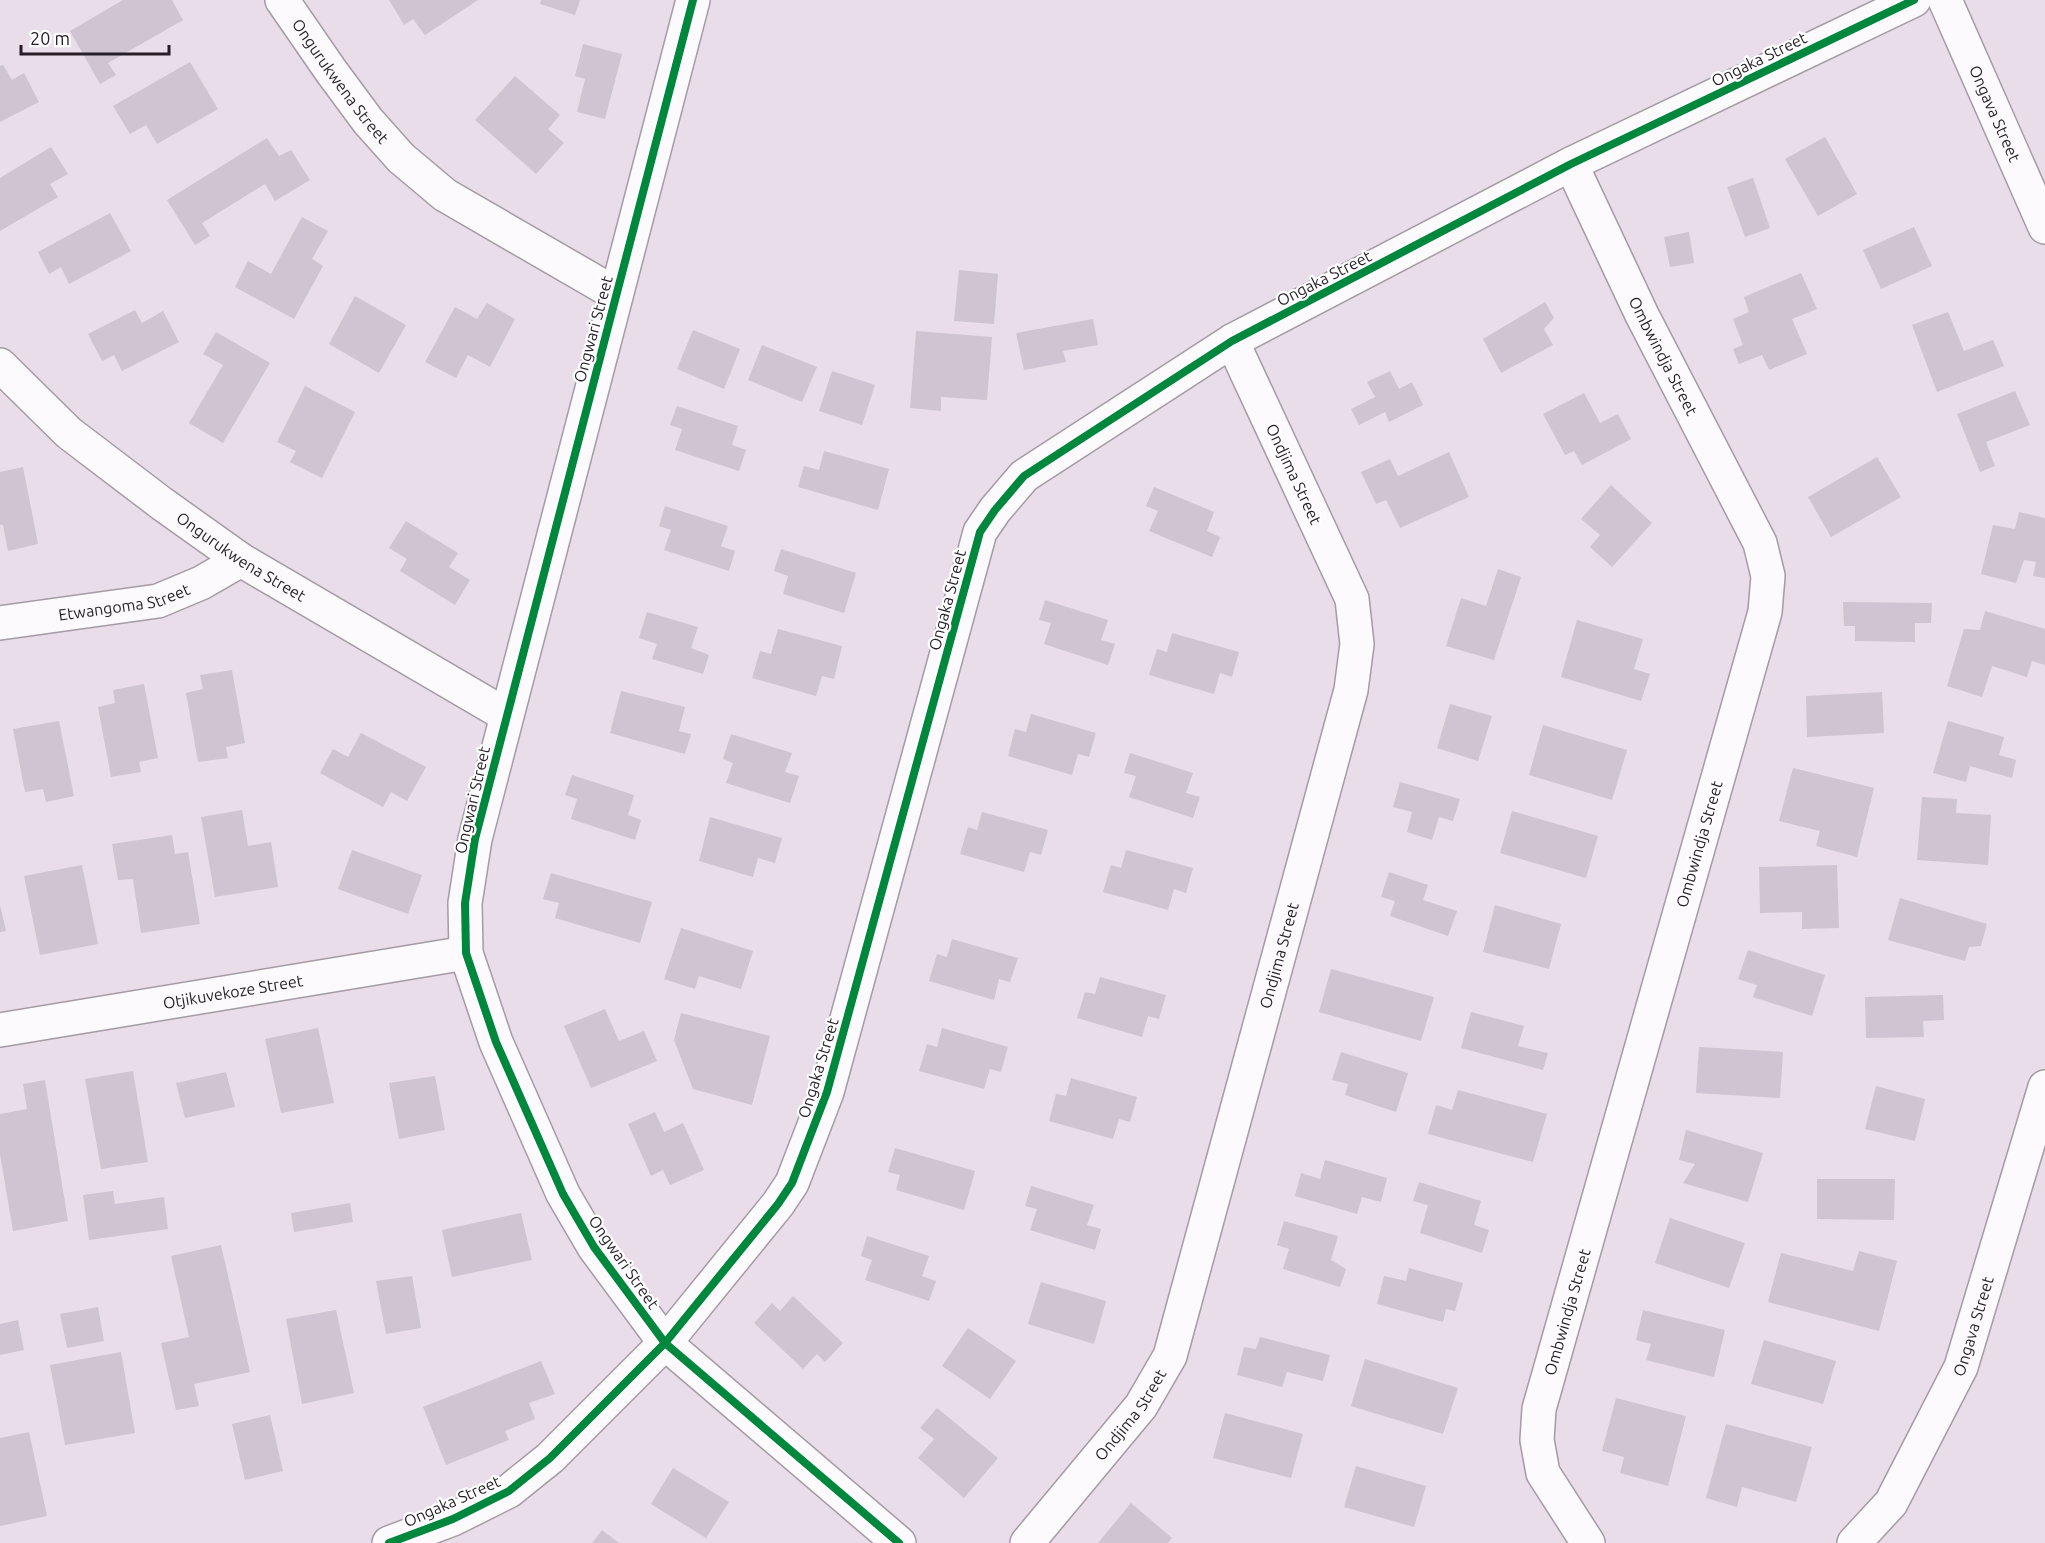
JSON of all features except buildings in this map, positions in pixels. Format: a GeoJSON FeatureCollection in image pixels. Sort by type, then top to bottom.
{"type":"FeatureCollection","features":[{"type":"Feature","properties":{"kind":"street","name":"Ongurukwena Street"},"geometry":{"type":"LineString","coordinates":[[282,0],[368,121],[401,158],[445,195],[616,294]]}},
{"type":"Feature","properties":{"kind":"street","name":"Ongwari Street"},"geometry":{"type":"LineString","coordinates":[[693,0],[475,839],[465,903],[466,953],[496,1042],[563,1194],[594,1247],[665,1343],[899,1543]]}},
{"type":"Feature","properties":{"kind":"street","name":"Ongaka Street"},"geometry":{"type":"LineString","coordinates":[[389,1543],[453,1519],[509,1491],[550,1458],[665,1343],[778,1204],[792,1183],[827,1092],[980,532],[1024,476],[1232,341],[1571,164],[1914,0]]}},
{"type":"Feature","properties":{"kind":"street","name":"Ongava Street"},"geometry":{"type":"LineString","coordinates":[[1945,0],[2045,227]]}},
{"type":"Feature","properties":{"kind":"street","name":"Ombwindja Street"},"geometry":{"type":"LineString","coordinates":[[1571,164],[1642,315],[1760,543],[1768,576],[1765,612],[1539,1409],[1537,1440],[1543,1473],[1588,1543]]}},
{"type":"Feature","properties":{"kind":"street","name":"Ondjima Street"},"geometry":{"type":"LineString","coordinates":[[1027,1543],[1141,1406],[1170,1356],[1351,690],[1357,644],[1352,599],[1232,341]]}},
{"type":"Feature","properties":{"kind":"street","name":"Ongurukwena Street"},"geometry":{"type":"LineString","coordinates":[[0,365],[69,433],[241,560],[506,715]]}},
{"type":"Feature","properties":{"kind":"street","name":"Etwangoma Street"},"geometry":{"type":"LineString","coordinates":[[0,623],[158,601],[201,583],[241,560]]}},
{"type":"Feature","properties":{"kind":"street","name":"Otjikuvekoze Street"},"geometry":{"type":"LineString","coordinates":[[0,1030],[466,953]]}},
{"type":"Feature","properties":{"kind":"street","name":"Ongava Street"},"geometry":{"type":"LineString","coordinates":[[1854,1543],[1891,1503],[1960,1367],[2038,1137],[2045,1087]]}},
{"type":"Feature","properties":{"kind":"cycle path"},"geometry":{"type":"LineString","coordinates":[[693,0],[475,839],[465,903],[466,953],[496,1042],[563,1194],[594,1247],[665,1343],[899,1543]]}},
{"type":"Feature","properties":{"kind":"cycle path"},"geometry":{"type":"LineString","coordinates":[[389,1543],[453,1519],[509,1491],[550,1458],[665,1343],[778,1204],[792,1183],[827,1092],[980,532],[1024,476],[1232,341],[1571,164],[1914,0]]}}]}
